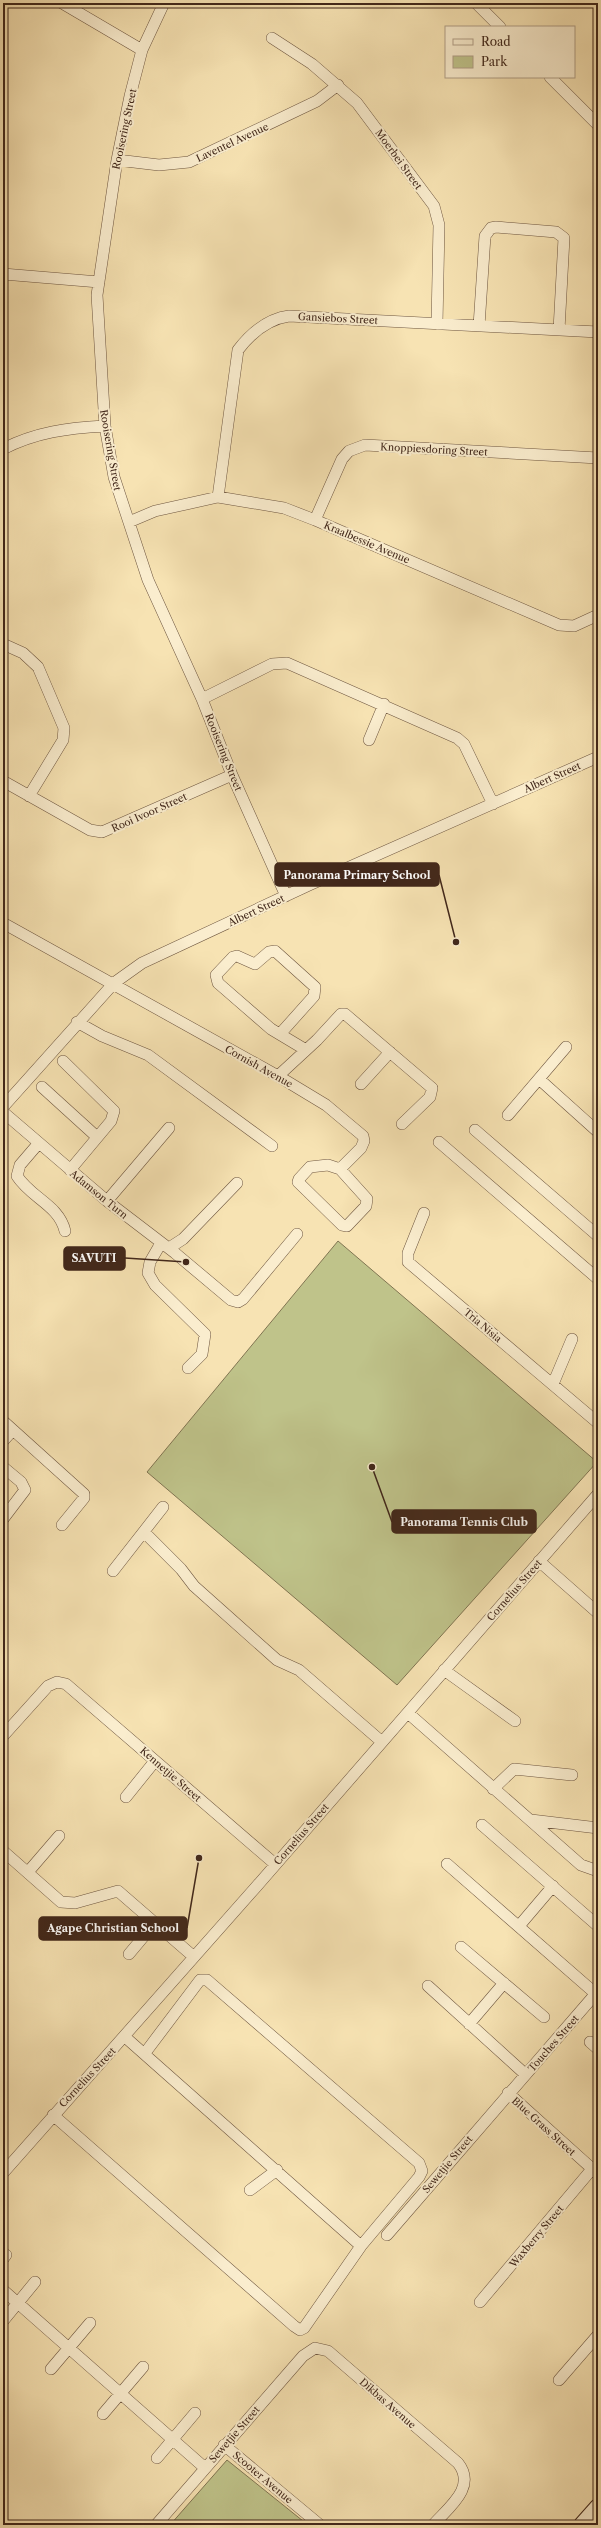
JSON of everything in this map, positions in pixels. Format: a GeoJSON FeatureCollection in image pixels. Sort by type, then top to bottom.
{"type":"FeatureCollection","features":[{"type":"Feature","properties":{"kind":"street"},"geometry":{"type":"LineString","coordinates":[[62,3],[142,50]]}},
{"type":"Feature","properties":{"kind":"street","name":"Rooisering Street"},"geometry":{"type":"LineString","coordinates":[[164,3],[142,50],[130,96],[117,160],[99,282],[97,318],[105,426],[114,478],[148,580],[202,699],[232,775],[286,896]]}},
{"type":"Feature","properties":{"kind":"street"},"geometry":{"type":"LineString","coordinates":[[476,3],[499,26]]}},
{"type":"Feature","properties":{"kind":"street","name":"Moerbei Street"},"geometry":{"type":"LineString","coordinates":[[272,38],[338,85],[357,104],[381,133],[434,206],[439,225],[436,324]]}},
{"type":"Feature","properties":{"kind":"street"},"geometry":{"type":"LineString","coordinates":[[551,78],[598,126]]}},
{"type":"Feature","properties":{"kind":"street","name":"Laventel Avenue"},"geometry":{"type":"LineString","coordinates":[[117,160],[159,165],[189,162],[310,104],[338,85]]}},
{"type":"Feature","properties":{"kind":"street"},"geometry":{"type":"LineString","coordinates":[[479,326],[485,236],[491,228],[496,227],[556,232],[564,238],[559,330]]}},
{"type":"Feature","properties":{"kind":"street"},"geometry":{"type":"LineString","coordinates":[[3,274],[99,282]]}},
{"type":"Feature","properties":{"kind":"street","name":"Gansiebos Street"},"geometry":{"type":"LineString","coordinates":[[218,497],[238,350],[252,333],[270,322],[289,316],[598,332]]}},
{"type":"Feature","properties":{"kind":"street"},"geometry":{"type":"LineString","coordinates":[[3,449],[24,438],[57,429],[105,426]]}},
{"type":"Feature","properties":{"kind":"street","name":"Knoppiesdoring Street"},"geometry":{"type":"LineString","coordinates":[[315,520],[342,459],[349,451],[365,445],[598,458]]}},
{"type":"Feature","properties":{"kind":"street","name":"Kraalbessie Avenue"},"geometry":{"type":"LineString","coordinates":[[129,522],[155,511],[218,497],[284,508],[559,625],[574,626],[598,615]]}},
{"type":"Feature","properties":{"kind":"street"},"geometry":{"type":"LineString","coordinates":[[3,644],[23,653],[35,664],[64,728],[63,740],[29,796]]}},
{"type":"Feature","properties":{"kind":"street"},"geometry":{"type":"LineString","coordinates":[[202,699],[272,664],[282,662],[384,704],[460,740],[493,804]]}},
{"type":"Feature","properties":{"kind":"street"},"geometry":{"type":"LineString","coordinates":[[369,740],[384,704]]}},
{"type":"Feature","properties":{"kind":"street","name":"Albert Street"},"geometry":{"type":"LineString","coordinates":[[3,1107],[77,1022],[114,983],[142,963],[286,896],[598,757]]}},
{"type":"Feature","properties":{"kind":"street","name":"Rooi Ivoor Street"},"geometry":{"type":"LineString","coordinates":[[3,781],[90,830],[102,832],[232,775]]}},
{"type":"Feature","properties":{"kind":"street","name":"Cornish Avenue"},"geometry":{"type":"LineString","coordinates":[[3,923],[114,983],[278,1076],[330,1108],[363,1136],[364,1141],[361,1148],[340,1169]]}},
{"type":"Feature","properties":{"kind":"street"},"geometry":{"type":"LineString","coordinates":[[280,1034],[314,996],[315,987],[275,951],[269,952],[255,964],[237,956],[232,957],[216,976],[218,983],[280,1034],[306,1050]]}},
{"type":"Feature","properties":{"kind":"street"},"geometry":{"type":"LineString","coordinates":[[278,1076],[344,1014],[432,1088],[430,1096],[402,1124]]}},
{"type":"Feature","properties":{"kind":"street"},"geometry":{"type":"LineString","coordinates":[[77,1022],[102,1036],[148,1055],[272,1146]]}},
{"type":"Feature","properties":{"kind":"street"},"geometry":{"type":"LineString","coordinates":[[508,1115],[566,1047]]}},
{"type":"Feature","properties":{"kind":"street"},"geometry":{"type":"LineString","coordinates":[[361,1084],[390,1052]]}},
{"type":"Feature","properties":{"kind":"street"},"geometry":{"type":"LineString","coordinates":[[63,1061],[114,1111],[113,1119],[70,1170]]}},
{"type":"Feature","properties":{"kind":"street"},"geometry":{"type":"LineString","coordinates":[[539,1079],[598,1132]]}},
{"type":"Feature","properties":{"kind":"street"},"geometry":{"type":"LineString","coordinates":[[42,1087],[97,1137]]}},
{"type":"Feature","properties":{"kind":"street","name":"Adamson Turn"},"geometry":{"type":"LineString","coordinates":[[3,1112],[38,1144],[107,1201],[169,1248],[225,1296],[238,1302],[243,1299],[297,1234]]}},
{"type":"Feature","properties":{"kind":"street"},"geometry":{"type":"LineString","coordinates":[[107,1201],[169,1128]]}},
{"type":"Feature","properties":{"kind":"street"},"geometry":{"type":"LineString","coordinates":[[475,1130],[598,1236]]}},
{"type":"Feature","properties":{"kind":"street"},"geometry":{"type":"LineString","coordinates":[[439,1142],[598,1279]]}},
{"type":"Feature","properties":{"kind":"street"},"geometry":{"type":"LineString","coordinates":[[38,1144],[20,1166],[18,1176],[25,1187],[60,1216],[66,1231]]}},
{"type":"Feature","properties":{"kind":"street"},"geometry":{"type":"LineString","coordinates":[[328,1165],[340,1169],[368,1202],[347,1226],[342,1225],[298,1182],[313,1166],[328,1165]]}},
{"type":"Feature","properties":{"kind":"street"},"geometry":{"type":"LineString","coordinates":[[188,1368],[202,1354],[205,1334],[155,1285],[148,1273],[148,1266],[169,1248],[183,1239],[237,1183]]}},
{"type":"Feature","properties":{"kind":"street","name":"Tria Nisia"},"geometry":{"type":"LineString","coordinates":[[424,1213],[408,1253],[408,1262],[598,1423]]}},
{"type":"Feature","properties":{"kind":"street"},"geometry":{"type":"LineString","coordinates":[[553,1384],[572,1339]]}},
{"type":"Feature","properties":{"kind":"street"},"geometry":{"type":"LineString","coordinates":[[3,1421],[84,1494],[84,1498],[62,1525]]}},
{"type":"Feature","properties":{"kind":"street"},"geometry":{"type":"LineString","coordinates":[[3,1441],[13,1430]]}},
{"type":"Feature","properties":{"kind":"street"},"geometry":{"type":"LineString","coordinates":[[3,1467],[21,1482],[25,1490],[3,1519]]}},
{"type":"Feature","properties":{"kind":"street","name":"Cornelius Street"},"geometry":{"type":"LineString","coordinates":[[3,2173],[53,2115],[125,2037],[598,1494]]}},
{"type":"Feature","properties":{"kind":"street"},"geometry":{"type":"LineString","coordinates":[[113,1571],[164,1507]]}},
{"type":"Feature","properties":{"kind":"street"},"geometry":{"type":"LineString","coordinates":[[144,1532],[181,1568],[194,1586],[277,1660],[299,1670],[382,1742]]}},
{"type":"Feature","properties":{"kind":"street"},"geometry":{"type":"LineString","coordinates":[[539,1561],[598,1613]]}},
{"type":"Feature","properties":{"kind":"street"},"geometry":{"type":"LineString","coordinates":[[444,1670],[515,1721]]}},
{"type":"Feature","properties":{"kind":"street","name":"Kennetjie Street"},"geometry":{"type":"LineString","coordinates":[[3,1736],[48,1686],[58,1682],[66,1684],[275,1864]]}},
{"type":"Feature","properties":{"kind":"street"},"geometry":{"type":"LineString","coordinates":[[408,1713],[581,1865],[598,1871]]}},
{"type":"Feature","properties":{"kind":"street"},"geometry":{"type":"LineString","coordinates":[[126,1797],[155,1761]]}},
{"type":"Feature","properties":{"kind":"street"},"geometry":{"type":"LineString","coordinates":[[493,1789],[514,1769],[572,1775]]}},
{"type":"Feature","properties":{"kind":"street"},"geometry":{"type":"LineString","coordinates":[[531,1820],[598,1828]]}},
{"type":"Feature","properties":{"kind":"street"},"geometry":{"type":"LineString","coordinates":[[482,1825],[598,1926]]}},
{"type":"Feature","properties":{"kind":"street"},"geometry":{"type":"LineString","coordinates":[[28,1872],[59,1836]]}},
{"type":"Feature","properties":{"kind":"street"},"geometry":{"type":"LineString","coordinates":[[3,1851],[60,1902],[75,1903],[118,1891],[194,1957]]}},
{"type":"Feature","properties":{"kind":"street"},"geometry":{"type":"LineString","coordinates":[[448,1864],[597,1993]]}},
{"type":"Feature","properties":{"kind":"street"},"geometry":{"type":"LineString","coordinates":[[519,1926],[553,1886]]}},
{"type":"Feature","properties":{"kind":"street"},"geometry":{"type":"LineString","coordinates":[[129,1954],[155,1923]]}},
{"type":"Feature","properties":{"kind":"street"},"geometry":{"type":"LineString","coordinates":[[461,1947],[544,2017]]}},
{"type":"Feature","properties":{"kind":"street"},"geometry":{"type":"LineString","coordinates":[[53,2115],[299,2330],[304,2328],[361,2246],[419,2177],[422,2170],[419,2163],[207,1980],[200,1980],[162,2027],[144,2053]]}},
{"type":"Feature","properties":{"kind":"street"},"geometry":{"type":"LineString","coordinates":[[469,2024],[504,1983]]}},
{"type":"Feature","properties":{"kind":"street"},"geometry":{"type":"LineString","coordinates":[[428,1986],[525,2074]]}},
{"type":"Feature","properties":{"kind":"street","name":"Touches Street"},"geometry":{"type":"LineString","coordinates":[[508,2093],[597,1993]]}},
{"type":"Feature","properties":{"kind":"street"},"geometry":{"type":"LineString","coordinates":[[125,2037],[277,2170],[361,2246]]}},
{"type":"Feature","properties":{"kind":"street","name":"Blue Grass Street"},"geometry":{"type":"LineString","coordinates":[[508,2093],[595,2172]]}},
{"type":"Feature","properties":{"kind":"street","name":"Sewetjie Street"},"geometry":{"type":"LineString","coordinates":[[387,2235],[508,2093]]}},
{"type":"Feature","properties":{"kind":"street"},"geometry":{"type":"LineString","coordinates":[[250,2190],[277,2170]]}},
{"type":"Feature","properties":{"kind":"street","name":"Waxberry Street"},"geometry":{"type":"LineString","coordinates":[[480,2302],[595,2172]]}},
{"type":"Feature","properties":{"kind":"street"},"geometry":{"type":"LineString","coordinates":[[3,2321],[35,2282]]}},
{"type":"Feature","properties":{"kind":"street"},"geometry":{"type":"LineString","coordinates":[[3,2290],[205,2468]]}},
{"type":"Feature","properties":{"kind":"street"},"geometry":{"type":"LineString","coordinates":[[51,2370],[90,2323]]}},
{"type":"Feature","properties":{"kind":"street"},"geometry":{"type":"LineString","coordinates":[[559,2380],[598,2335]]}},
{"type":"Feature","properties":{"kind":"street","name":"Sewetjie Street"},"geometry":{"type":"LineString","coordinates":[[156,2525],[302,2356],[315,2348]]}},
{"type":"Feature","properties":{"kind":"street","name":"Dikbas Avenue"},"geometry":{"type":"LineString","coordinates":[[315,2348],[328,2351],[458,2463],[464,2472],[464,2490],[433,2525]]}},
{"type":"Feature","properties":{"kind":"street"},"geometry":{"type":"LineString","coordinates":[[103,2414],[143,2367]]}},
{"type":"Feature","properties":{"kind":"street"},"geometry":{"type":"LineString","coordinates":[[157,2458],[195,2413]]}},
{"type":"Feature","properties":{"kind":"street","name":"Scooter Avenue"},"geometry":{"type":"LineString","coordinates":[[224,2445],[320,2525]]}},
{"type":"Feature","properties":{"kind":"street"},"geometry":{"type":"LineString","coordinates":[[582,2525],[598,2507]]}},
{"type":"Feature","properties":{"kind":"green space"},"geometry":{"type":"Polygon","coordinates":[[[338,1241],[597,1462],[397,1685],[147,1472],[338,1241]]]}},
{"type":"Feature","properties":{"kind":"green space"},"geometry":{"type":"Polygon","coordinates":[[[227,2460],[308,2525],[170,2525],[227,2460]]]}},
{"type":"Feature","properties":{"kind":"place","name":"Panorama Primary School"},"geometry":{"type":"Point","coordinates":[456,942]}},
{"type":"Feature","properties":{"kind":"place","name":"SAVUTI"},"geometry":{"type":"Point","coordinates":[186,1262]}},
{"type":"Feature","properties":{"kind":"place","name":"Panorama Tennis Club"},"geometry":{"type":"Point","coordinates":[372,1467]}},
{"type":"Feature","properties":{"kind":"place","name":"Agape Christian School"},"geometry":{"type":"Point","coordinates":[199,1858]}}]}
